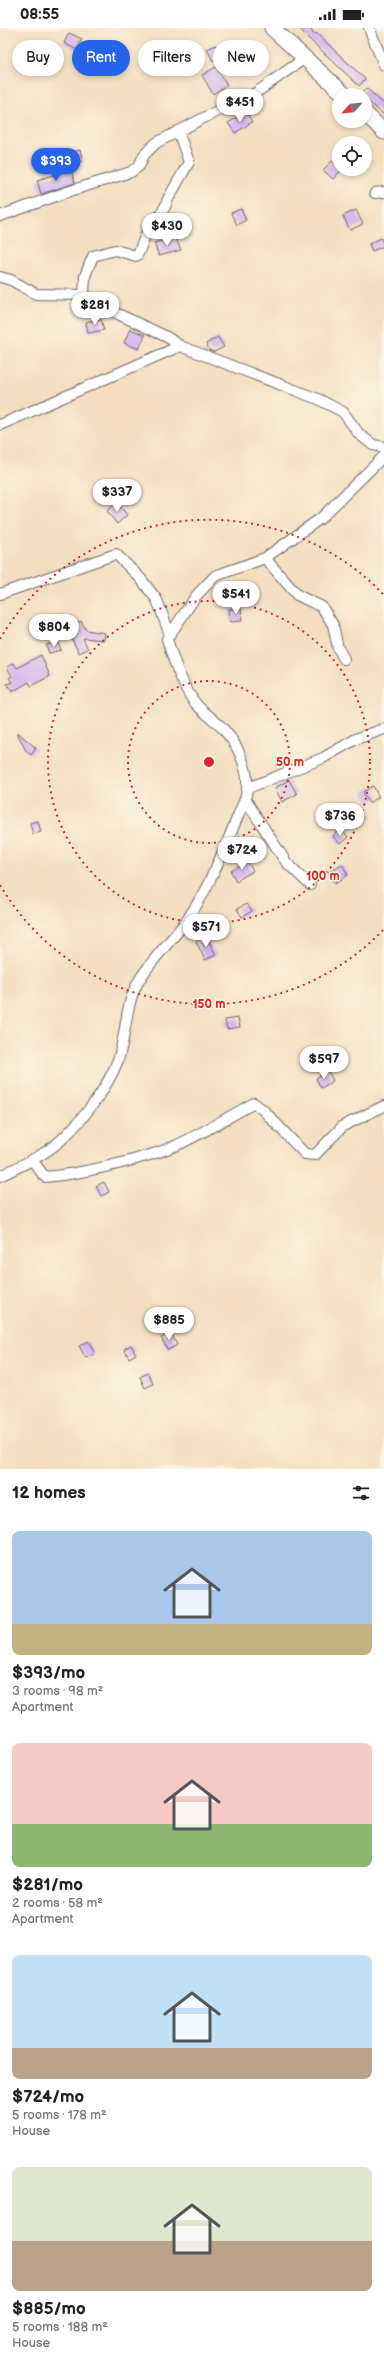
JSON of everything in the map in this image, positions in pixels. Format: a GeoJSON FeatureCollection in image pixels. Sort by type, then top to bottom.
{"type":"FeatureCollection","features":[{"type":"Feature","properties":{"kind":"main road"},"geometry":{"type":"LineString","coordinates":[[272,28],[283,33],[305,58],[337,88]]}},
{"type":"Feature","properties":{"kind":"main road"},"geometry":{"type":"LineString","coordinates":[[372,120],[384,132]]}},
{"type":"Feature","properties":{"kind":"street"},"geometry":{"type":"LineString","coordinates":[[368,28],[384,65]]}},
{"type":"Feature","properties":{"kind":"street"},"geometry":{"type":"LineString","coordinates":[[0,216],[70,191],[131,172],[139,166],[144,155],[156,143],[217,111],[243,102],[305,58]]}},
{"type":"Feature","properties":{"kind":"street"},"geometry":{"type":"LineString","coordinates":[[84,295],[85,276],[93,256],[116,250],[136,256],[150,224],[159,217],[165,207],[168,198],[189,162],[178,131]]}},
{"type":"Feature","properties":{"kind":"street"},"geometry":{"type":"LineString","coordinates":[[0,277],[11,280],[36,294],[84,295],[103,307],[168,337],[180,346],[318,399],[343,412],[359,434],[374,445],[384,447]]}},
{"type":"Feature","properties":{"kind":"street"},"geometry":{"type":"LineString","coordinates":[[0,425],[180,346]]}},
{"type":"Feature","properties":{"kind":"street"},"geometry":{"type":"LineString","coordinates":[[0,1176],[32,1160],[60,1141],[81,1118],[107,1083],[118,1059],[124,1025],[137,984],[189,918],[204,892],[245,799],[248,788],[243,761],[230,738],[196,703],[174,661],[168,639],[170,635],[196,596],[215,576],[265,558],[321,518],[384,456]]}},
{"type":"Feature","properties":{"kind":"street"},"geometry":{"type":"LineString","coordinates":[[0,594],[116,554],[140,579],[157,600],[170,635]]}},
{"type":"Feature","properties":{"kind":"street"},"geometry":{"type":"LineString","coordinates":[[265,558],[297,595],[322,607],[333,625],[338,648],[344,659]]}},
{"type":"Feature","properties":{"kind":"street"},"geometry":{"type":"LineString","coordinates":[[248,788],[323,758],[356,738],[384,729]]}},
{"type":"Feature","properties":{"kind":"street"},"geometry":{"type":"LineString","coordinates":[[245,799],[286,862],[310,885]]}},
{"type":"Feature","properties":{"kind":"street"},"geometry":{"type":"LineString","coordinates":[[32,1160],[45,1177],[64,1176],[121,1162],[175,1146],[254,1103],[263,1110],[305,1154],[309,1156],[315,1154],[343,1126],[384,1106]]}},
{"type":"Feature","properties":{"kind":"building"},"geometry":{"type":"Polygon","coordinates":[[[300,28],[310,28],[314,35],[316,33],[365,79],[359,86],[305,35],[300,28]]]}},
{"type":"Feature","properties":{"kind":"building"},"geometry":{"type":"Polygon","coordinates":[[[69,33],[82,39],[72,40],[72,47],[64,43],[69,33]]]}},
{"type":"Feature","properties":{"kind":"building"},"geometry":{"type":"Polygon","coordinates":[[[213,46],[213,61],[207,49],[213,46]]]}},
{"type":"Feature","properties":{"kind":"building"},"geometry":{"type":"Polygon","coordinates":[[[213,69],[213,76],[222,76],[227,85],[213,94],[203,76],[205,76],[205,73],[213,69]]]}},
{"type":"Feature","properties":{"kind":"building"},"geometry":{"type":"Polygon","coordinates":[[[372,93],[384,104],[384,115],[372,105],[372,93]]]}},
{"type":"Feature","properties":{"kind":"building"},"geometry":{"type":"Polygon","coordinates":[[[246,112],[252,122],[235,133],[228,123],[246,112]]]}},
{"type":"Feature","properties":{"kind":"building"},"geometry":{"type":"Polygon","coordinates":[[[80,150],[83,161],[72,164],[69,153],[80,150]]]}},
{"type":"Feature","properties":{"kind":"building"},"geometry":{"type":"Polygon","coordinates":[[[332,161],[332,176],[336,176],[333,179],[323,170],[332,161]]]}},
{"type":"Feature","properties":{"kind":"building"},"geometry":{"type":"Polygon","coordinates":[[[71,170],[75,183],[41,194],[37,180],[71,170]]]}},
{"type":"Feature","properties":{"kind":"building"},"geometry":{"type":"Polygon","coordinates":[[[241,209],[246,220],[237,225],[231,213],[241,209]]]}},
{"type":"Feature","properties":{"kind":"building"},"geometry":{"type":"Polygon","coordinates":[[[356,210],[363,224],[350,230],[343,216],[356,210]]]}},
{"type":"Feature","properties":{"kind":"building"},"geometry":{"type":"Polygon","coordinates":[[[175,237],[181,250],[159,256],[154,243],[175,237]]]}},
{"type":"Feature","properties":{"kind":"building"},"geometry":{"type":"Polygon","coordinates":[[[381,238],[384,246],[372,251],[369,244],[381,238]]]}},
{"type":"Feature","properties":{"kind":"building"},"geometry":{"type":"Polygon","coordinates":[[[101,319],[104,330],[88,333],[86,322],[101,319]]]}},
{"type":"Feature","properties":{"kind":"building"},"geometry":{"type":"Polygon","coordinates":[[[130,329],[145,335],[139,349],[124,343],[130,329]]]}},
{"type":"Feature","properties":{"kind":"building"},"geometry":{"type":"Polygon","coordinates":[[[218,337],[224,347],[214,352],[209,350],[206,344],[218,337]]]}},
{"type":"Feature","properties":{"kind":"building"},"geometry":{"type":"Polygon","coordinates":[[[117,503],[127,515],[117,524],[107,511],[117,503]]]}},
{"type":"Feature","properties":{"kind":"building"},"geometry":{"type":"Polygon","coordinates":[[[241,608],[242,621],[230,622],[229,609],[241,608]]]}},
{"type":"Feature","properties":{"kind":"building"},"geometry":{"type":"Polygon","coordinates":[[[81,621],[86,630],[105,633],[104,640],[83,638],[88,649],[79,653],[66,628],[81,621]]]}},
{"type":"Feature","properties":{"kind":"building"},"geometry":{"type":"Polygon","coordinates":[[[58,642],[61,650],[49,653],[46,645],[58,642]]]}},
{"type":"Feature","properties":{"kind":"building"},"geometry":{"type":"Polygon","coordinates":[[[41,655],[50,676],[31,686],[29,682],[12,692],[7,684],[12,682],[9,678],[12,676],[7,667],[14,663],[17,668],[41,655]]]}},
{"type":"Feature","properties":{"kind":"building"},"geometry":{"type":"Polygon","coordinates":[[[17,732],[36,748],[31,755],[26,751],[17,732]]]}},
{"type":"Feature","properties":{"kind":"building"},"geometry":{"type":"Polygon","coordinates":[[[289,780],[297,794],[282,802],[275,788],[289,780]]]}},
{"type":"Feature","properties":{"kind":"building"},"geometry":{"type":"Polygon","coordinates":[[[373,786],[379,797],[369,803],[363,792],[373,786]]]}},
{"type":"Feature","properties":{"kind":"building"},"geometry":{"type":"Polygon","coordinates":[[[358,809],[363,819],[353,825],[347,814],[358,809]]]}},
{"type":"Feature","properties":{"kind":"building"},"geometry":{"type":"Polygon","coordinates":[[[38,821],[41,832],[33,834],[30,823],[38,821]]]}},
{"type":"Feature","properties":{"kind":"building"},"geometry":{"type":"Polygon","coordinates":[[[340,829],[348,837],[340,844],[333,836],[340,829]]]}},
{"type":"Feature","properties":{"kind":"building"},"geometry":{"type":"Polygon","coordinates":[[[248,862],[253,871],[236,881],[231,871],[248,862]]]}},
{"type":"Feature","properties":{"kind":"building"},"geometry":{"type":"Polygon","coordinates":[[[342,864],[348,875],[335,883],[328,872],[342,864]]]}},
{"type":"Feature","properties":{"kind":"building"},"geometry":{"type":"Polygon","coordinates":[[[246,904],[252,911],[242,917],[237,909],[246,904]]]}},
{"type":"Feature","properties":{"kind":"building"},"geometry":{"type":"Polygon","coordinates":[[[206,936],[216,955],[205,960],[196,941],[206,936]]]}},
{"type":"Feature","properties":{"kind":"building"},"geometry":{"type":"Polygon","coordinates":[[[238,1018],[240,1027],[227,1029],[225,1020],[238,1018]]]}},
{"type":"Feature","properties":{"kind":"building"},"geometry":{"type":"Polygon","coordinates":[[[328,1071],[333,1081],[321,1088],[316,1078],[328,1071]]]}},
{"type":"Feature","properties":{"kind":"building"},"geometry":{"type":"Polygon","coordinates":[[[104,1182],[109,1192],[101,1196],[96,1186],[104,1182]]]}},
{"type":"Feature","properties":{"kind":"building"},"geometry":{"type":"Polygon","coordinates":[[[171,1333],[177,1345],[168,1350],[161,1338],[171,1333]]]}},
{"type":"Feature","properties":{"kind":"building"},"geometry":{"type":"Polygon","coordinates":[[[88,1341],[95,1354],[86,1358],[79,1346],[88,1341]]]}},
{"type":"Feature","properties":{"kind":"building"},"geometry":{"type":"Polygon","coordinates":[[[131,1345],[136,1354],[129,1358],[124,1349],[131,1345]]]}},
{"type":"Feature","properties":{"kind":"building"},"geometry":{"type":"Polygon","coordinates":[[[148,1373],[153,1384],[145,1388],[140,1377],[148,1373]]]}}]}
